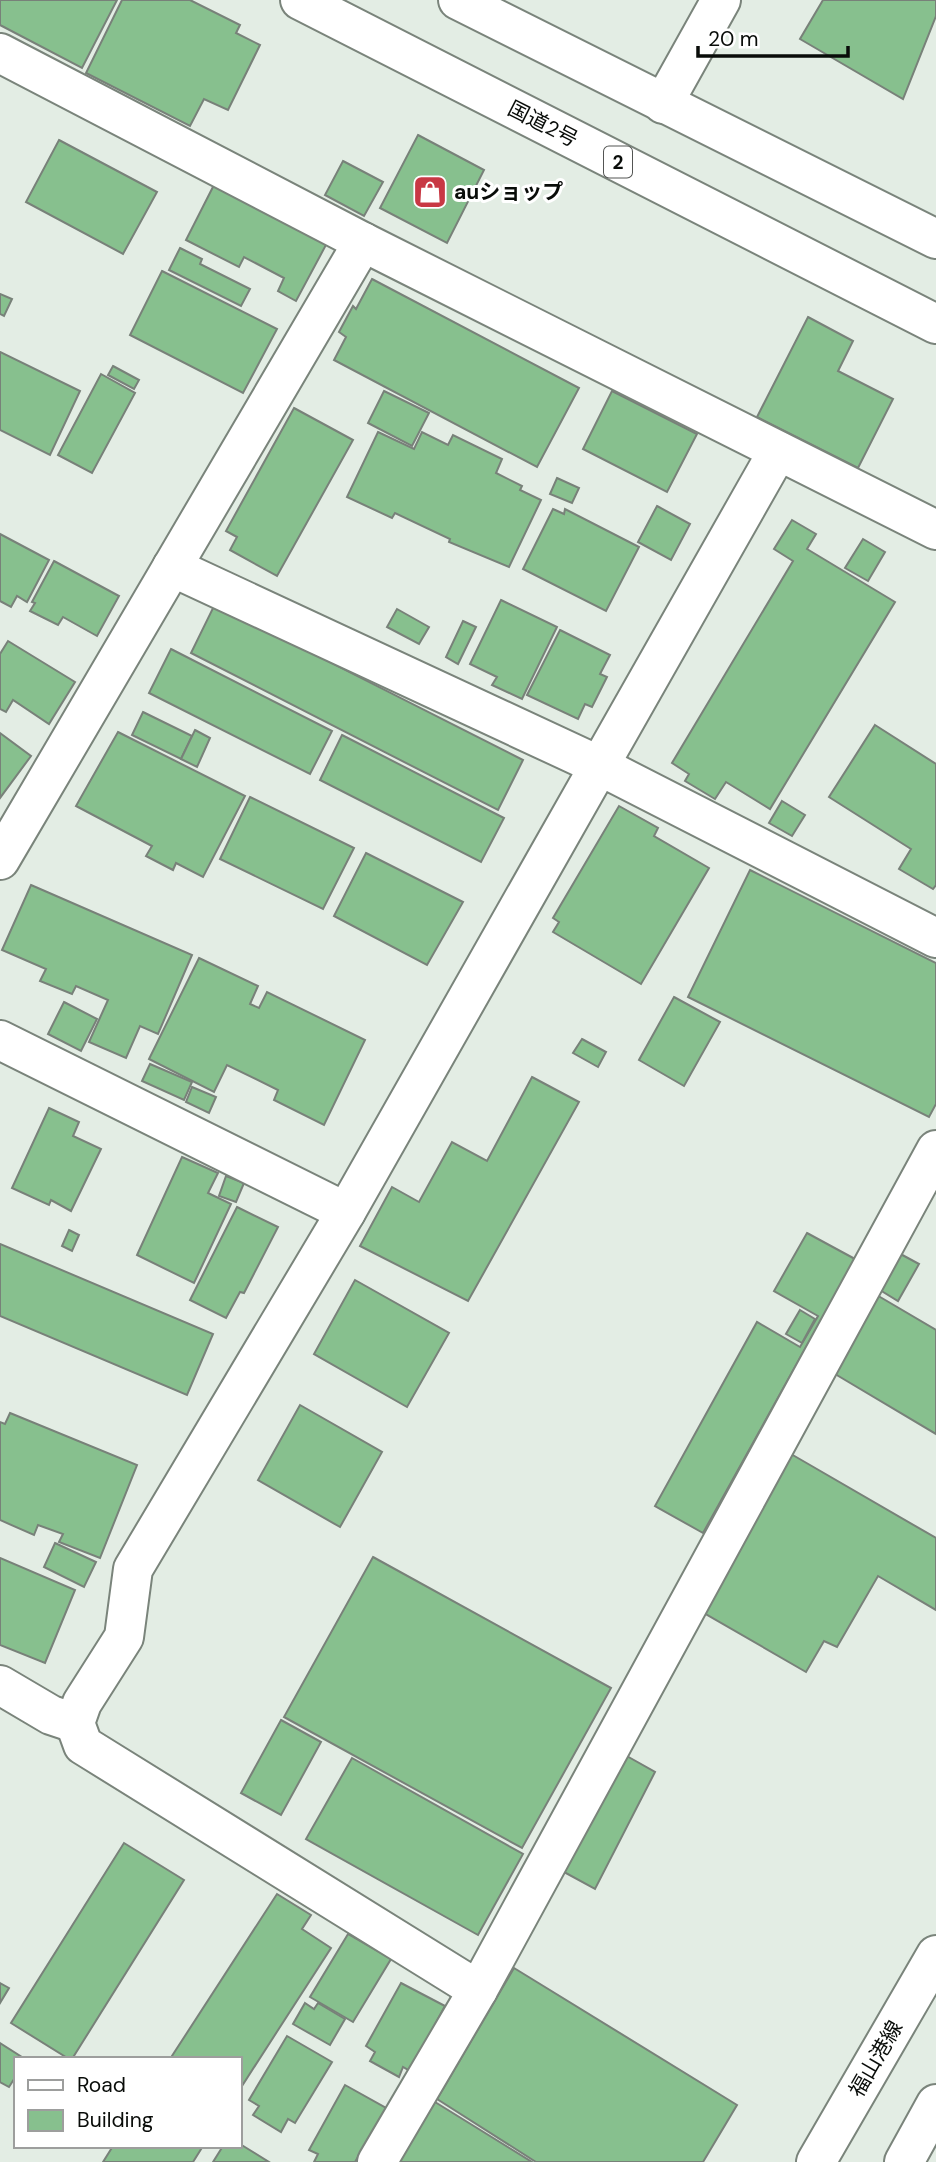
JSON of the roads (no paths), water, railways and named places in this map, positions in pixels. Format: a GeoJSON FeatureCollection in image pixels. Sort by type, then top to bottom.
{"type":"FeatureCollection","features":[{"type":"Feature","properties":{"kind":"main road","name":"国道2号"},"geometry":{"type":"LineString","coordinates":[[300,0],[936,324]]}},
{"type":"Feature","properties":{"kind":"main road"},"geometry":{"type":"LineString","coordinates":[[458,0],[936,239]]}},
{"type":"Feature","properties":{"kind":"main road"},"geometry":{"type":"LineString","coordinates":[[663,104],[721,0]]}},
{"type":"Feature","properties":{"kind":"main road"},"geometry":{"type":"LineString","coordinates":[[0,54],[363,242],[936,530]]}},
{"type":"Feature","properties":{"kind":"main road"},"geometry":{"type":"LineString","coordinates":[[0,860],[363,242]]}},
{"type":"Feature","properties":{"kind":"main road"},"geometry":{"type":"LineString","coordinates":[[478,1990],[83,1745],[75,1723],[82,1703],[124,1637],[133,1569],[346,1212],[778,451]]}},
{"type":"Feature","properties":{"kind":"main road"},"geometry":{"type":"LineString","coordinates":[[172,567],[600,766],[936,938]]}},
{"type":"Feature","properties":{"kind":"main road"},"geometry":{"type":"LineString","coordinates":[[0,1040],[346,1212]]}},
{"type":"Feature","properties":{"kind":"main road"},"geometry":{"type":"LineString","coordinates":[[377,2162],[478,1990],[936,1150]]}},
{"type":"Feature","properties":{"kind":"main road"},"geometry":{"type":"LineString","coordinates":[[0,1685],[51,1715],[75,1723]]}},
{"type":"Feature","properties":{"kind":"main road","name":"福山港線"},"geometry":{"type":"LineString","coordinates":[[816,2162],[936,1955]]}},
{"type":"Feature","properties":{"kind":"main road"},"geometry":{"type":"LineString","coordinates":[[904,2162],[936,2104]]}},
{"type":"Feature","properties":{"kind":"place","name":"auショップ"},"geometry":{"type":"Point","coordinates":[430,192]}}]}
